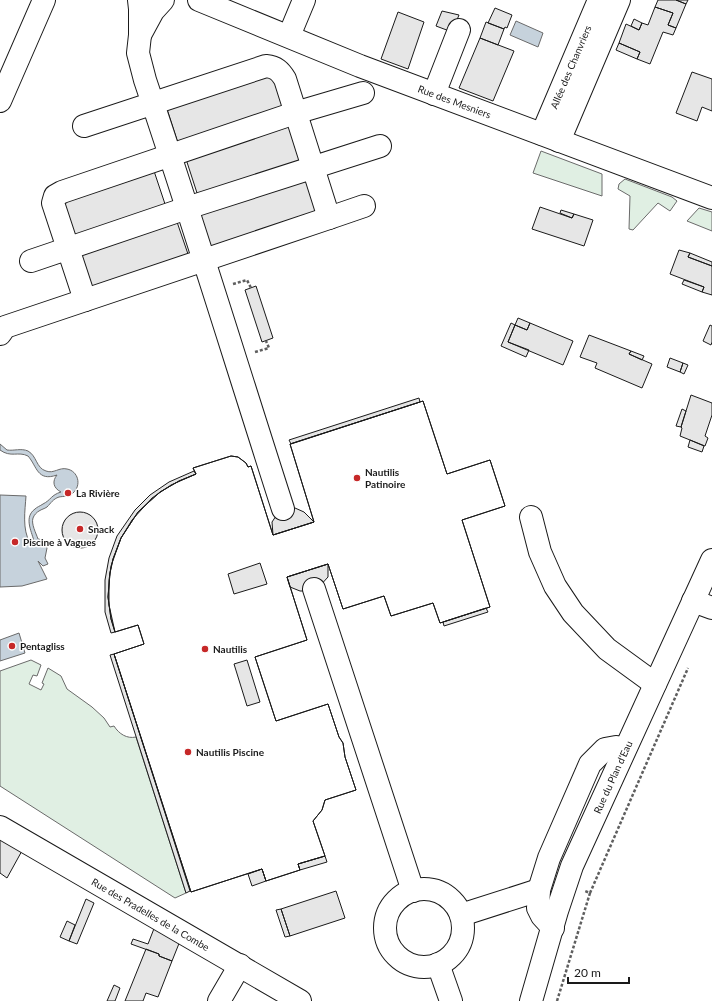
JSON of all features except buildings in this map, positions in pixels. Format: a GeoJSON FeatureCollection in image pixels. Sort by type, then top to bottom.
{"type":"FeatureCollection","features":[{"type":"Feature","properties":{"kind":"street"},"geometry":{"type":"LineString","coordinates":[[0,102],[44,0]]}},
{"type":"Feature","properties":{"kind":"street"},"geometry":{"type":"LineString","coordinates":[[139,0],[140,35],[138,53],[283,509]]}},
{"type":"Feature","properties":{"kind":"street"},"geometry":{"type":"LineString","coordinates":[[140,35],[153,11],[163,0]]}},
{"type":"Feature","properties":{"kind":"street","name":"Rue des Mesniers"},"geometry":{"type":"LineString","coordinates":[[199,0],[434,94],[712,198]]}},
{"type":"Feature","properties":{"kind":"street"},"geometry":{"type":"LineString","coordinates":[[289,36],[304,0]]}},
{"type":"Feature","properties":{"kind":"street","name":"Allée des Chanvriers"},"geometry":{"type":"LineString","coordinates":[[551,137],[598,0]]}},
{"type":"Feature","properties":{"kind":"street"},"geometry":{"type":"LineString","coordinates":[[551,137],[619,0]]}},
{"type":"Feature","properties":{"kind":"street"},"geometry":{"type":"LineString","coordinates":[[434,94],[459,30]]}},
{"type":"Feature","properties":{"kind":"street"},"geometry":{"type":"LineString","coordinates":[[84,126],[266,66],[273,66],[280,71],[285,79],[328,218]]}},
{"type":"Feature","properties":{"kind":"street"},"geometry":{"type":"LineString","coordinates":[[85,300],[53,203],[55,196],[62,192],[296,113],[364,93]]}},
{"type":"Feature","properties":{"kind":"street"},"geometry":{"type":"LineString","coordinates":[[31,261],[187,208],[380,146]]}},
{"type":"Feature","properties":{"kind":"street"},"geometry":{"type":"LineString","coordinates":[[0,334],[5,327],[364,206]]}},
{"type":"Feature","properties":{"kind":"street"},"geometry":{"type":"LineString","coordinates":[[531,517],[540,552],[555,586],[573,613],[606,649],[655,684]]}},
{"type":"Feature","properties":{"kind":"street","name":"Rue du Plan d'Eau"},"geometry":{"type":"LineString","coordinates":[[530,1001],[565,885],[655,684],[703,604],[712,560]]}},
{"type":"Feature","properties":{"kind":"street"},"geometry":{"type":"LineString","coordinates":[[314,589],[413,890]]}},
{"type":"Feature","properties":{"kind":"street"},"geometry":{"type":"LineString","coordinates":[[553,928],[542,916],[538,908],[539,890],[549,858],[590,764],[605,749],[616,747],[624,751]]}},
{"type":"Feature","properties":{"kind":"street","name":"Rue des Pradelles de la Combe"},"geometry":{"type":"LineString","coordinates":[[0,827],[300,1001]]}},
{"type":"Feature","properties":{"kind":"street"},"geometry":{"type":"LineString","coordinates":[[425,889],[438,891],[449,897],[458,906],[461,915],[464,930],[461,941],[456,951],[448,959],[438,964],[426,967],[414,965],[403,960],[394,952],[388,941],[386,929],[387,916],[393,905],[402,896],[413,890],[425,889]]}},
{"type":"Feature","properties":{"kind":"street"},"geometry":{"type":"LineString","coordinates":[[461,915],[539,890]]}},
{"type":"Feature","properties":{"kind":"street"},"geometry":{"type":"LineString","coordinates":[[438,964],[451,1001]]}},
{"type":"Feature","properties":{"kind":"street"},"geometry":{"type":"LineString","coordinates":[[219,1001],[240,966]]}},
{"type":"Feature","properties":{"kind":"path"},"geometry":{"type":"LineString","coordinates":[[557,1001],[590,893],[690,663]]}},
{"type":"Feature","properties":{"kind":"path"},"geometry":{"type":"LineString","coordinates":[[565,885],[590,893]]}},
{"type":"Feature","properties":{"kind":"green space"},"geometry":{"type":"Polygon","coordinates":[[[541,151],[602,174],[602,196],[533,173],[541,151]]]}},
{"type":"Feature","properties":{"kind":"green space"},"geometry":{"type":"Polygon","coordinates":[[[625,179],[672,197],[677,201],[670,211],[658,203],[633,230],[629,229],[630,196],[618,189],[619,184],[625,179]]]}},
{"type":"Feature","properties":{"kind":"green space"},"geometry":{"type":"Polygon","coordinates":[[[699,208],[712,212],[712,231],[687,221],[699,208]]]}},
{"type":"Feature","properties":{"kind":"green space"},"geometry":{"type":"Polygon","coordinates":[[[31,660],[41,665],[37,676],[33,675],[29,684],[41,690],[48,668],[61,676],[67,689],[92,707],[104,718],[110,727],[114,726],[126,737],[136,737],[186,893],[175,898],[0,786],[0,671],[31,660]]]}},
{"type":"Feature","properties":{"kind":"shaded area"},"geometry":{"type":"Polygon","coordinates":[[[516,21],[543,33],[538,47],[510,35],[516,21]]]}},
{"type":"Feature","properties":{"kind":"shaded area","name":"Piscine à Vagues"},"geometry":{"type":"Polygon","coordinates":[[[0,444],[7,450],[28,451],[40,467],[46,471],[52,472],[61,469],[71,470],[78,479],[76,490],[73,493],[68,496],[55,499],[47,507],[37,512],[33,517],[33,526],[38,539],[43,540],[47,548],[45,558],[48,564],[43,566],[38,561],[47,579],[22,586],[0,587],[0,495],[26,496],[25,526],[27,538],[30,543],[34,541],[29,524],[32,512],[61,492],[54,484],[54,480],[57,475],[50,477],[41,475],[28,456],[21,454],[8,454],[0,450],[0,444]]]}},
{"type":"Feature","properties":{"kind":"shaded area","name":"Pentagliss"},"geometry":{"type":"Polygon","coordinates":[[[19,633],[25,653],[0,661],[0,640],[19,633]]]}},
{"type":"Feature","properties":{"kind":"place","name":"Nautilis Patinoire"},"geometry":{"type":"Point","coordinates":[357,478]}},
{"type":"Feature","properties":{"kind":"place","name":"La Rivière"},"geometry":{"type":"Point","coordinates":[68,493]}},
{"type":"Feature","properties":{"kind":"place","name":"Snack"},"geometry":{"type":"Point","coordinates":[80,529]}},
{"type":"Feature","properties":{"kind":"place","name":"Piscine à Vagues"},"geometry":{"type":"Point","coordinates":[15,542]}},
{"type":"Feature","properties":{"kind":"place","name":"Pentagliss"},"geometry":{"type":"Point","coordinates":[12,646]}},
{"type":"Feature","properties":{"kind":"place","name":"Nautilis"},"geometry":{"type":"Point","coordinates":[205,649]}},
{"type":"Feature","properties":{"kind":"place","name":"Nautilis Piscine"},"geometry":{"type":"Point","coordinates":[188,752]}}]}
